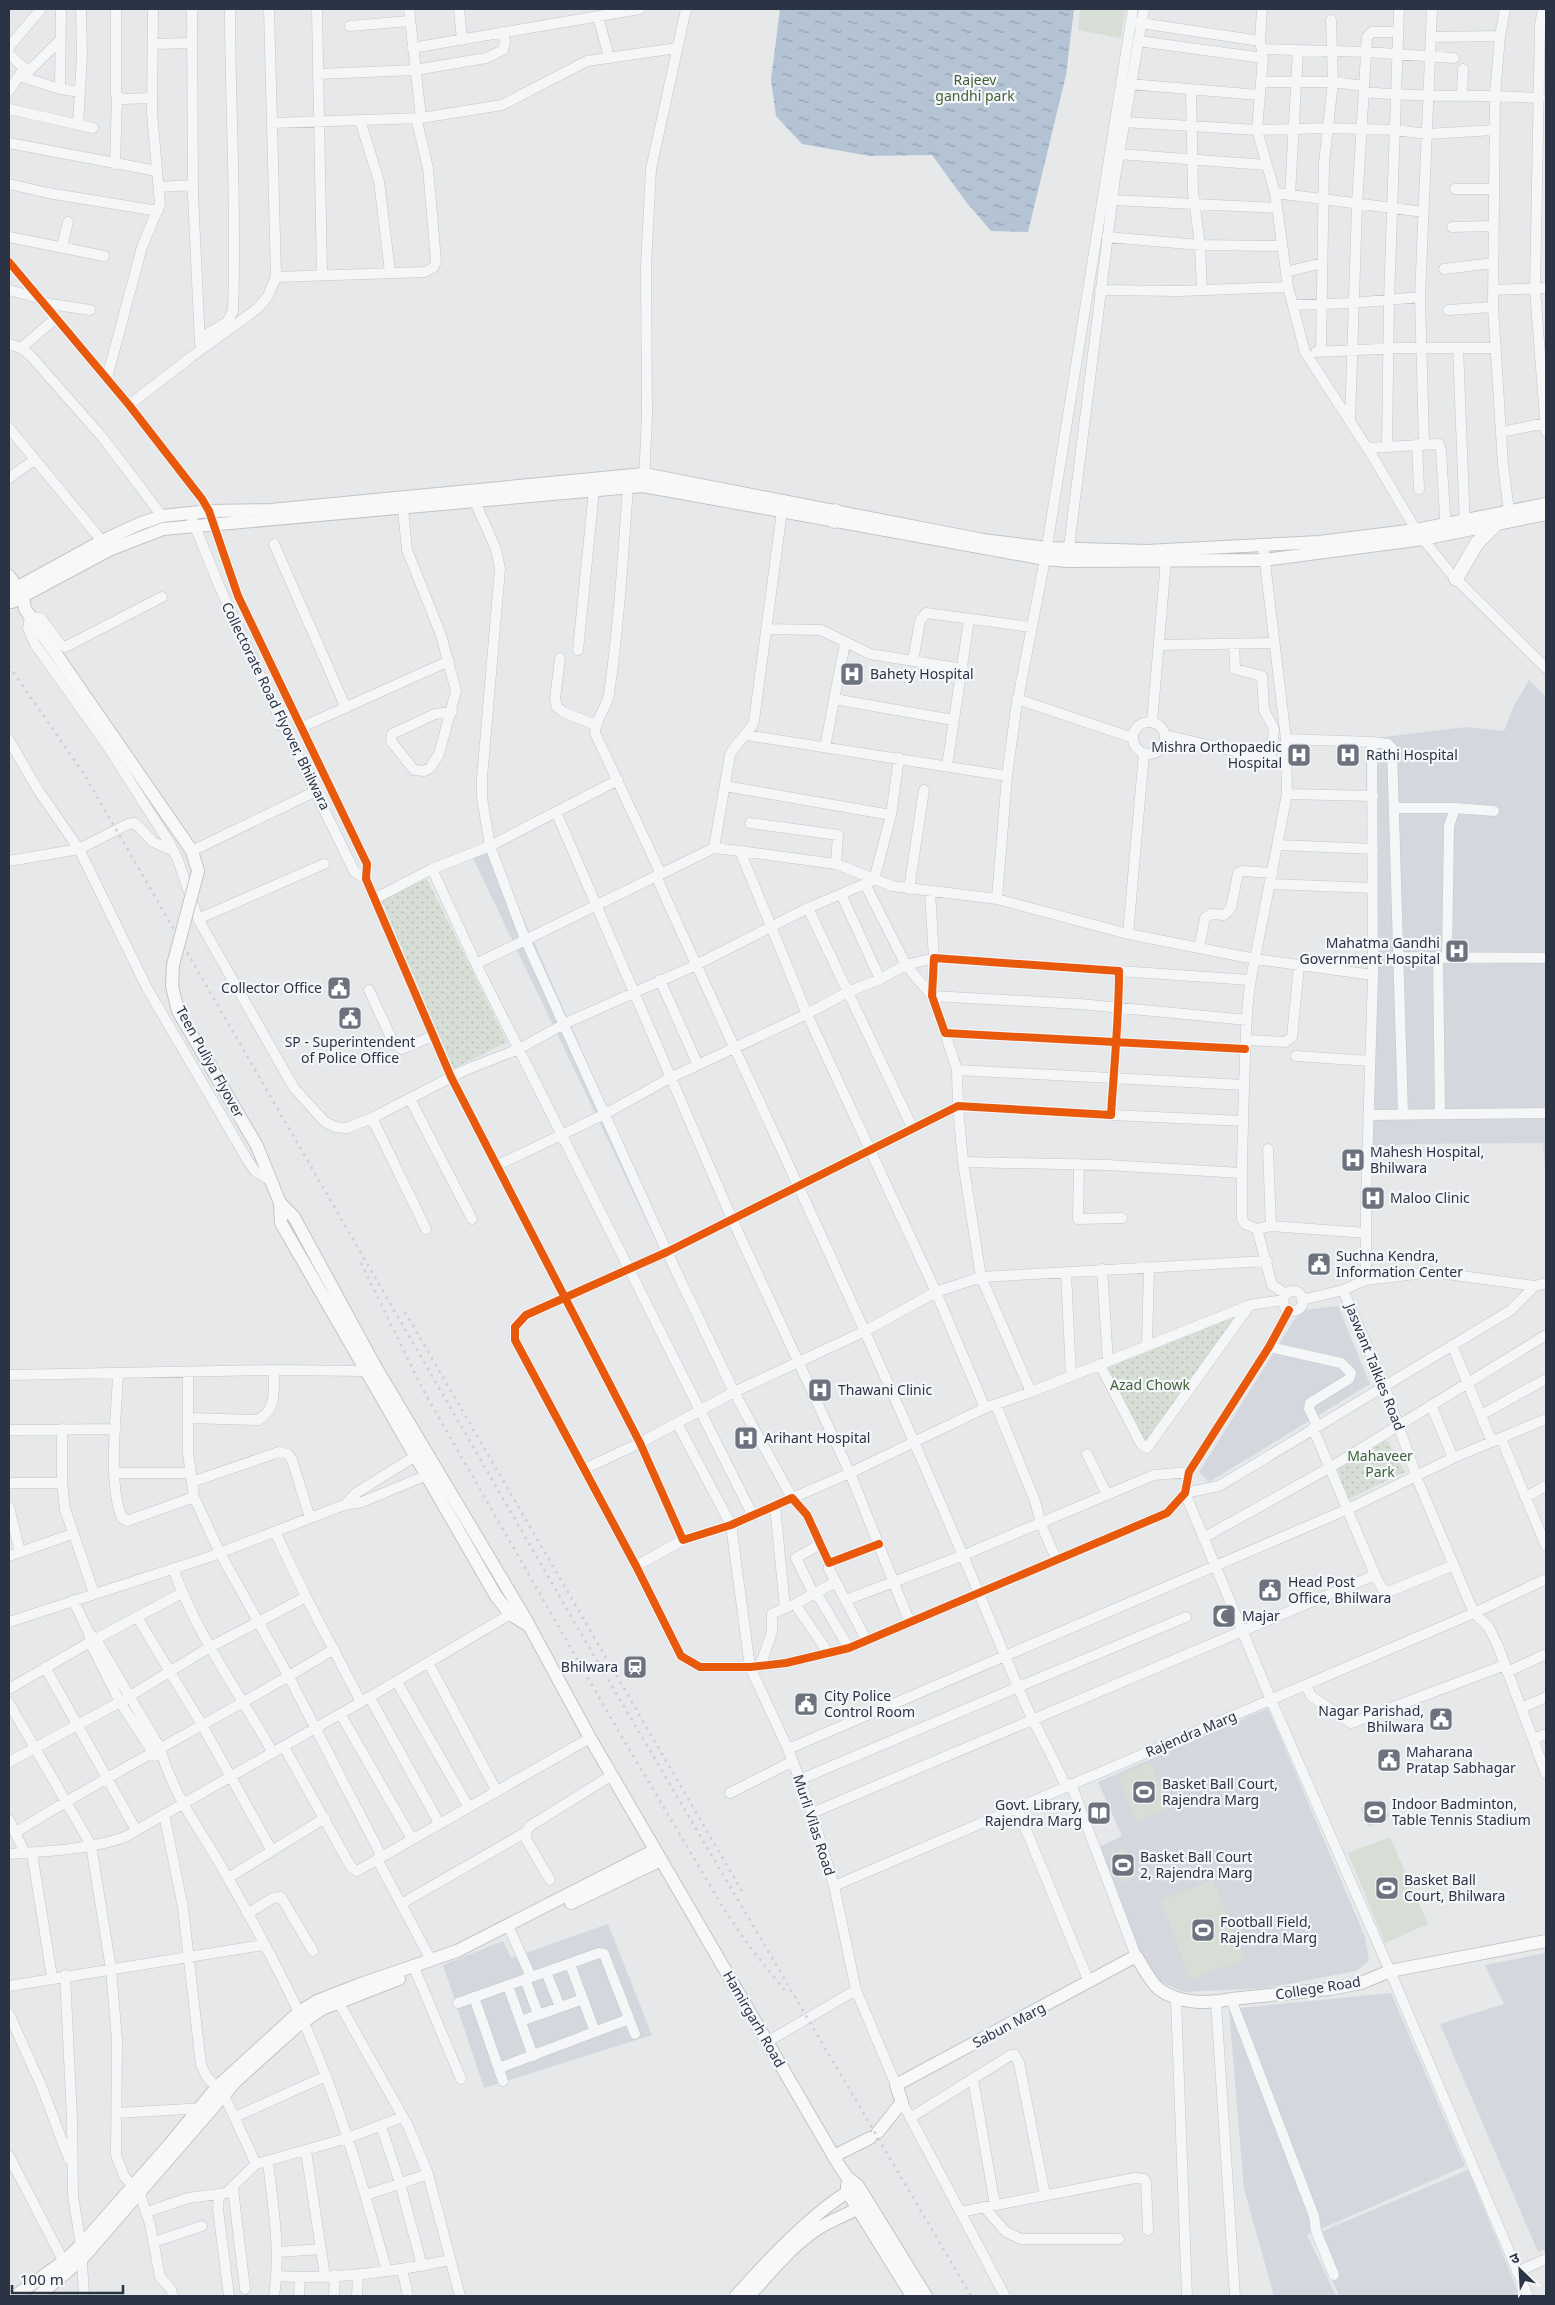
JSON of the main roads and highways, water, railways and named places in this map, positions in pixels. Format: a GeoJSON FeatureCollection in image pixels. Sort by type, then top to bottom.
{"type":"FeatureCollection","features":[{"type":"Feature","properties":{"kind":"highway"},"geometry":{"type":"LineString","coordinates":[[1456,579],[1477,543],[1495,525]]}},
{"type":"Feature","properties":{"kind":"main road"},"geometry":{"type":"LineString","coordinates":[[14,594],[136,538],[163,529],[214,526],[628,487],[644,480],[782,511],[835,516]]}},
{"type":"Feature","properties":{"kind":"main road"},"geometry":{"type":"LineString","coordinates":[[14,594],[102,541],[162,516],[209,511],[271,510],[644,480],[1046,554],[1166,560],[1264,560],[1509,517],[1546,514]]}},
{"type":"Feature","properties":{"kind":"main road"},"geometry":{"type":"LineString","coordinates":[[1465,526],[1495,525],[1509,517],[1546,504]]}},
{"type":"Feature","properties":{"kind":"main road"},"geometry":{"type":"LineString","coordinates":[[1068,555],[1263,546],[1420,534]]}},
{"type":"Feature","properties":{"kind":"main road"},"geometry":{"type":"LineString","coordinates":[[9,576],[14,594]]}},
{"type":"Feature","properties":{"kind":"main road","name":"Teen Puliya Flyover"},"geometry":{"type":"LineString","coordinates":[[14,594],[192,851],[198,871],[173,965],[172,986],[178,1011],[257,1146],[280,1204]]}},
{"type":"Feature","properties":{"kind":"main road"},"geometry":{"type":"LineString","coordinates":[[280,1204],[281,1223],[366,1371],[420,1453]]}},
{"type":"Feature","properties":{"kind":"main road"},"geometry":{"type":"LineString","coordinates":[[280,1204],[294,1218],[420,1453]]}},
{"type":"Feature","properties":{"kind":"main road","name":"Hamirgarh Road"},"geometry":{"type":"LineString","coordinates":[[420,1453],[496,1596],[529,1626],[590,1738],[852,2188]]}},
{"type":"Feature","properties":{"kind":"main road"},"geometry":{"type":"LineString","coordinates":[[300,2018],[511,1932],[658,1855]]}},
{"type":"Feature","properties":{"kind":"main road"},"geometry":{"type":"LineString","coordinates":[[15,2296],[66,2266],[81,2260],[199,2108],[220,2091],[317,2001],[457,1951],[658,1855]]}},
{"type":"Feature","properties":{"kind":"main road","name":"College Road"},"geometry":{"type":"LineString","coordinates":[[1176,1999],[1216,2002],[1330,1989],[1361,1983],[1390,1971],[1546,1941]]}},
{"type":"Feature","properties":{"kind":"main road","name":"Sabun Marg"},"geometry":{"type":"LineString","coordinates":[[834,2156],[874,2135],[902,2102],[896,2086],[1136,1956],[1158,1988],[1176,1999]]}},
{"type":"Feature","properties":{"kind":"main road"},"geometry":{"type":"LineString","coordinates":[[38,2296],[66,2266],[80,2245],[213,2108],[220,2091]]}},
{"type":"Feature","properties":{"kind":"main road"},"geometry":{"type":"LineString","coordinates":[[736,2296],[792,2239],[852,2188],[912,2296]]}},
{"type":"Feature","properties":{"kind":"main road"},"geometry":{"type":"LineString","coordinates":[[750,2296],[784,2257],[819,2228],[863,2206]]}},
{"type":"Feature","properties":{"kind":"main road"},"geometry":{"type":"LineString","coordinates":[[863,2206],[926,2296]]}},
{"type":"Feature","properties":{"kind":"water","name":"Rajeev gandhi park"},"geometry":{"type":"Polygon","coordinates":[[[780,9],[1074,9],[1066,75],[1028,232],[991,231],[967,203],[932,155],[870,156],[802,144],[776,116],[771,80],[780,9]]]}},
{"type":"Feature","properties":{"kind":"railway"},"geometry":{"type":"LineString","coordinates":[[9,666],[84,774],[579,1630],[971,2296]]}},
{"type":"Feature","properties":{"kind":"railway"},"geometry":{"type":"LineString","coordinates":[[361,1263],[422,1388],[619,1732],[724,1909],[749,1946],[786,1992]]}},
{"type":"Feature","properties":{"kind":"railway"},"geometry":{"type":"LineString","coordinates":[[405,1312],[743,1893]]}},
{"type":"Feature","properties":{"kind":"place","name":"Bahety Hospital"},"geometry":{"type":"Point","coordinates":[852,674]}},
{"type":"Feature","properties":{"kind":"place","name":"Mishra Orthopaedic Hospital"},"geometry":{"type":"Point","coordinates":[1299,755]}},
{"type":"Feature","properties":{"kind":"place","name":"Rathi Hospital"},"geometry":{"type":"Point","coordinates":[1348,755]}},
{"type":"Feature","properties":{"kind":"place","name":"Mahatma Gandhi Government Hospital"},"geometry":{"type":"Point","coordinates":[1457,951]}},
{"type":"Feature","properties":{"kind":"place","name":"Collector Office"},"geometry":{"type":"Point","coordinates":[339,988]}},
{"type":"Feature","properties":{"kind":"place","name":"SP - Superintendent of Police Office"},"geometry":{"type":"Point","coordinates":[350,1018]}},
{"type":"Feature","properties":{"kind":"place","name":"Mahesh Hospital, Bhilwara"},"geometry":{"type":"Point","coordinates":[1353,1160]}},
{"type":"Feature","properties":{"kind":"place","name":"Maloo Clinic"},"geometry":{"type":"Point","coordinates":[1373,1198]}},
{"type":"Feature","properties":{"kind":"place","name":"Suchna Kendra, Information Center"},"geometry":{"type":"Point","coordinates":[1319,1264]}},
{"type":"Feature","properties":{"kind":"place","name":"Thawani Clinic"},"geometry":{"type":"Point","coordinates":[820,1390]}},
{"type":"Feature","properties":{"kind":"place","name":"Arihant Hospital"},"geometry":{"type":"Point","coordinates":[746,1438]}},
{"type":"Feature","properties":{"kind":"place","name":"Head Post Office, Bhilwara"},"geometry":{"type":"Point","coordinates":[1270,1590]}},
{"type":"Feature","properties":{"kind":"place","name":"Majar"},"geometry":{"type":"Point","coordinates":[1224,1616]}},
{"type":"Feature","properties":{"kind":"place","name":"Bhilwara"},"geometry":{"type":"Point","coordinates":[635,1667]}},
{"type":"Feature","properties":{"kind":"place","name":"City Police Control Room"},"geometry":{"type":"Point","coordinates":[806,1704]}},
{"type":"Feature","properties":{"kind":"place","name":"Nagar Parishad, Bhilwara"},"geometry":{"type":"Point","coordinates":[1441,1719]}},
{"type":"Feature","properties":{"kind":"place","name":"Maharana Pratap Sabhagar"},"geometry":{"type":"Point","coordinates":[1389,1760]}},
{"type":"Feature","properties":{"kind":"place","name":"Basket Ball Court, Rajendra Marg"},"geometry":{"type":"Point","coordinates":[1144,1792]}},
{"type":"Feature","properties":{"kind":"place","name":"Indoor Badminton, Table Tennis Stadium"},"geometry":{"type":"Point","coordinates":[1375,1812]}},
{"type":"Feature","properties":{"kind":"place","name":"Govt. Library, Rajendra Marg"},"geometry":{"type":"Point","coordinates":[1099,1813]}},
{"type":"Feature","properties":{"kind":"place","name":"Basket Ball Court 2, Rajendra Marg"},"geometry":{"type":"Point","coordinates":[1123,1865]}},
{"type":"Feature","properties":{"kind":"place","name":"Basket Ball Court, Bhilwara"},"geometry":{"type":"Point","coordinates":[1387,1888]}},
{"type":"Feature","properties":{"kind":"place","name":"Football Field, Rajendra Marg"},"geometry":{"type":"Point","coordinates":[1203,1930]}},
{"type":"Feature","properties":{"kind":"park label","name":"Azad Chowk"},"geometry":{"type":"Point","coordinates":[1150,1385]}},
{"type":"Feature","properties":{"kind":"park label","name":"Mahaveer Park"},"geometry":{"type":"Point","coordinates":[1380,1464]}}]}
